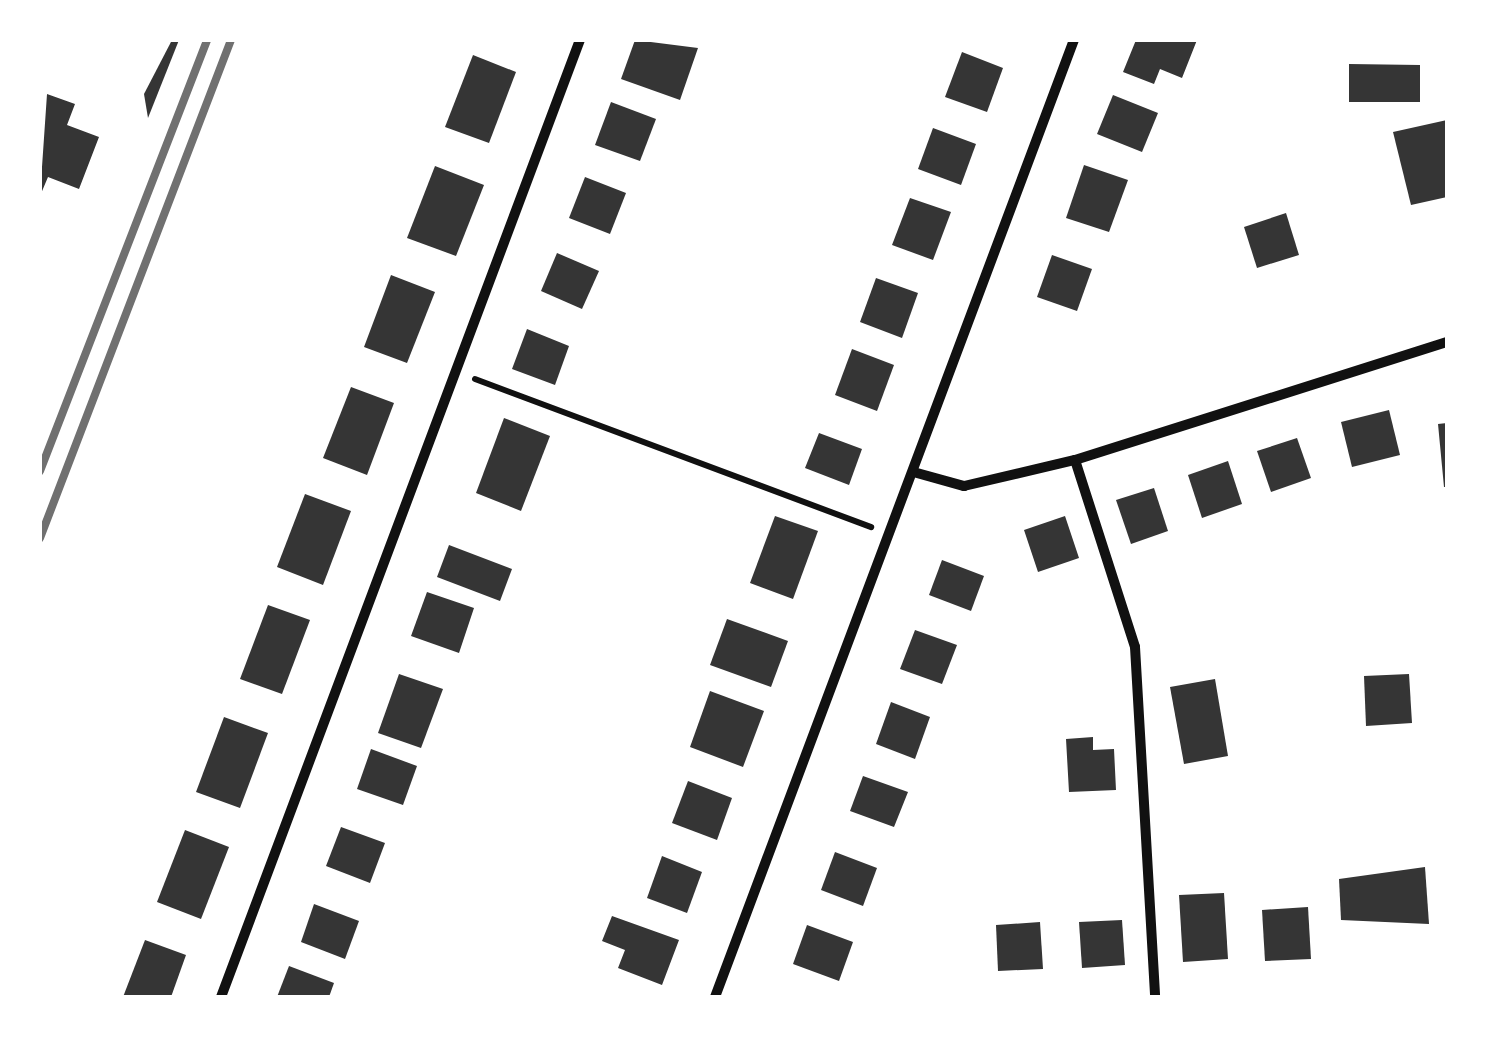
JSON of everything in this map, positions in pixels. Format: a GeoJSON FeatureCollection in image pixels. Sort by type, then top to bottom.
{"type":"FeatureCollection","features":[{"type":"Feature","properties":{"kind":"street"},"geometry":{"type":"LineString","coordinates":[[221,997],[580,40]]}},
{"type":"Feature","properties":{"kind":"street"},"geometry":{"type":"LineString","coordinates":[[715,997],[917,472],[1074,40]]}},
{"type":"Feature","properties":{"kind":"street"},"geometry":{"type":"LineString","coordinates":[[917,472],[964,486],[1075,460],[1447,342]]}},
{"type":"Feature","properties":{"kind":"street"},"geometry":{"type":"LineString","coordinates":[[1075,460],[1135,646],[1154,997]]}},
{"type":"Feature","properties":{"kind":"path"},"geometry":{"type":"LineString","coordinates":[[455,372],[891,534]]}},
{"type":"Feature","properties":{"kind":"building"},"geometry":{"type":"Polygon","coordinates":[[[172,40],[179,40],[148,118],[144,94],[172,40]]]}},
{"type":"Feature","properties":{"kind":"building"},"geometry":{"type":"Polygon","coordinates":[[[635,40],[698,48],[680,100],[621,79],[635,40]]]}},
{"type":"Feature","properties":{"kind":"building"},"geometry":{"type":"Polygon","coordinates":[[[1136,40],[1197,40],[1182,78],[1160,69],[1154,84],[1123,72],[1136,40]]]}},
{"type":"Feature","properties":{"kind":"building"},"geometry":{"type":"Polygon","coordinates":[[[962,52],[1003,68],[987,112],[945,97],[962,52]]]}},
{"type":"Feature","properties":{"kind":"building"},"geometry":{"type":"Polygon","coordinates":[[[473,55],[516,72],[489,143],[445,127],[473,55]]]}},
{"type":"Feature","properties":{"kind":"building"},"geometry":{"type":"Polygon","coordinates":[[[1349,64],[1420,65],[1420,102],[1349,102],[1349,64]]]}},
{"type":"Feature","properties":{"kind":"building"},"geometry":{"type":"Polygon","coordinates":[[[47,94],[75,104],[67,125],[99,137],[79,189],[48,177],[40,196],[47,94]]]}},
{"type":"Feature","properties":{"kind":"building"},"geometry":{"type":"Polygon","coordinates":[[[1113,95],[1158,113],[1142,152],[1097,134],[1113,95]]]}},
{"type":"Feature","properties":{"kind":"building"},"geometry":{"type":"Polygon","coordinates":[[[611,102],[656,119],[640,161],[595,145],[611,102]]]}},
{"type":"Feature","properties":{"kind":"building"},"geometry":{"type":"Polygon","coordinates":[[[1447,120],[1447,197],[1411,205],[1393,132],[1447,120]]]}},
{"type":"Feature","properties":{"kind":"building"},"geometry":{"type":"Polygon","coordinates":[[[933,128],[976,144],[961,185],[918,169],[933,128]]]}},
{"type":"Feature","properties":{"kind":"building"},"geometry":{"type":"Polygon","coordinates":[[[1084,165],[1128,180],[1109,232],[1066,218],[1084,165]]]}},
{"type":"Feature","properties":{"kind":"building"},"geometry":{"type":"Polygon","coordinates":[[[435,166],[484,185],[456,256],[407,238],[435,166]]]}},
{"type":"Feature","properties":{"kind":"building"},"geometry":{"type":"Polygon","coordinates":[[[585,177],[626,193],[610,234],[569,218],[585,177]]]}},
{"type":"Feature","properties":{"kind":"building"},"geometry":{"type":"Polygon","coordinates":[[[910,198],[951,212],[933,260],[892,245],[910,198]]]}},
{"type":"Feature","properties":{"kind":"building"},"geometry":{"type":"Polygon","coordinates":[[[1286,213],[1299,255],[1257,268],[1244,227],[1286,213]]]}},
{"type":"Feature","properties":{"kind":"building"},"geometry":{"type":"Polygon","coordinates":[[[557,253],[599,271],[582,309],[541,291],[557,253]]]}},
{"type":"Feature","properties":{"kind":"building"},"geometry":{"type":"Polygon","coordinates":[[[1052,255],[1092,269],[1077,311],[1037,297],[1052,255]]]}},
{"type":"Feature","properties":{"kind":"building"},"geometry":{"type":"Polygon","coordinates":[[[391,275],[435,292],[407,363],[364,347],[391,275]]]}},
{"type":"Feature","properties":{"kind":"building"},"geometry":{"type":"Polygon","coordinates":[[[876,278],[918,293],[902,338],[860,322],[876,278]]]}},
{"type":"Feature","properties":{"kind":"building"},"geometry":{"type":"Polygon","coordinates":[[[527,329],[569,346],[555,385],[512,369],[527,329]]]}},
{"type":"Feature","properties":{"kind":"building"},"geometry":{"type":"Polygon","coordinates":[[[852,349],[894,365],[877,411],[835,395],[852,349]]]}},
{"type":"Feature","properties":{"kind":"building"},"geometry":{"type":"Polygon","coordinates":[[[351,387],[394,403],[367,475],[323,458],[351,387]]]}},
{"type":"Feature","properties":{"kind":"building"},"geometry":{"type":"Polygon","coordinates":[[[1389,410],[1400,455],[1352,467],[1341,422],[1389,410]]]}},
{"type":"Feature","properties":{"kind":"building"},"geometry":{"type":"Polygon","coordinates":[[[504,418],[550,436],[521,511],[476,493],[504,418]]]}},
{"type":"Feature","properties":{"kind":"building"},"geometry":{"type":"Polygon","coordinates":[[[1447,423],[1447,487],[1444,487],[1438,424],[1447,423]]]}},
{"type":"Feature","properties":{"kind":"building"},"geometry":{"type":"Polygon","coordinates":[[[819,433],[862,449],[849,485],[805,468],[819,433]]]}},
{"type":"Feature","properties":{"kind":"building"},"geometry":{"type":"Polygon","coordinates":[[[1297,438],[1311,478],[1271,492],[1257,451],[1297,438]]]}},
{"type":"Feature","properties":{"kind":"building"},"geometry":{"type":"Polygon","coordinates":[[[1228,461],[1242,504],[1202,518],[1188,475],[1228,461]]]}},
{"type":"Feature","properties":{"kind":"building"},"geometry":{"type":"Polygon","coordinates":[[[1154,488],[1168,531],[1131,544],[1116,500],[1154,488]]]}},
{"type":"Feature","properties":{"kind":"building"},"geometry":{"type":"Polygon","coordinates":[[[305,494],[351,511],[323,585],[277,567],[305,494]]]}},
{"type":"Feature","properties":{"kind":"building"},"geometry":{"type":"Polygon","coordinates":[[[775,516],[818,531],[793,599],[750,583],[775,516]]]}},
{"type":"Feature","properties":{"kind":"building"},"geometry":{"type":"Polygon","coordinates":[[[1065,516],[1079,558],[1038,572],[1024,530],[1065,516]]]}},
{"type":"Feature","properties":{"kind":"building"},"geometry":{"type":"Polygon","coordinates":[[[449,545],[512,569],[500,601],[437,577],[449,545]]]}},
{"type":"Feature","properties":{"kind":"building"},"geometry":{"type":"Polygon","coordinates":[[[942,560],[984,576],[971,611],[929,595],[942,560]]]}},
{"type":"Feature","properties":{"kind":"building"},"geometry":{"type":"Polygon","coordinates":[[[427,592],[474,608],[459,653],[411,636],[427,592]]]}},
{"type":"Feature","properties":{"kind":"building"},"geometry":{"type":"Polygon","coordinates":[[[268,605],[310,620],[282,694],[240,679],[268,605]]]}},
{"type":"Feature","properties":{"kind":"building"},"geometry":{"type":"Polygon","coordinates":[[[727,619],[788,641],[771,687],[710,665],[727,619]]]}},
{"type":"Feature","properties":{"kind":"building"},"geometry":{"type":"Polygon","coordinates":[[[915,630],[957,645],[942,684],[900,669],[915,630]]]}},
{"type":"Feature","properties":{"kind":"building"},"geometry":{"type":"Polygon","coordinates":[[[399,674],[443,689],[421,748],[378,733],[399,674]]]}},
{"type":"Feature","properties":{"kind":"building"},"geometry":{"type":"Polygon","coordinates":[[[1409,674],[1412,723],[1366,726],[1364,676],[1409,674]]]}},
{"type":"Feature","properties":{"kind":"building"},"geometry":{"type":"Polygon","coordinates":[[[1215,679],[1228,756],[1184,764],[1170,687],[1215,679]]]}},
{"type":"Feature","properties":{"kind":"building"},"geometry":{"type":"Polygon","coordinates":[[[710,691],[764,711],[743,767],[690,747],[710,691]]]}},
{"type":"Feature","properties":{"kind":"building"},"geometry":{"type":"Polygon","coordinates":[[[891,702],[930,717],[915,759],[876,744],[891,702]]]}},
{"type":"Feature","properties":{"kind":"building"},"geometry":{"type":"Polygon","coordinates":[[[224,717],[268,733],[240,808],[196,792],[224,717]]]}},
{"type":"Feature","properties":{"kind":"building"},"geometry":{"type":"Polygon","coordinates":[[[1093,737],[1093,750],[1114,749],[1116,790],[1069,792],[1066,739],[1093,737]]]}},
{"type":"Feature","properties":{"kind":"building"},"geometry":{"type":"Polygon","coordinates":[[[371,749],[417,766],[403,805],[357,789],[371,749]]]}},
{"type":"Feature","properties":{"kind":"building"},"geometry":{"type":"Polygon","coordinates":[[[863,776],[908,792],[894,827],[850,811],[863,776]]]}},
{"type":"Feature","properties":{"kind":"building"},"geometry":{"type":"Polygon","coordinates":[[[688,781],[732,798],[717,840],[672,823],[688,781]]]}},
{"type":"Feature","properties":{"kind":"building"},"geometry":{"type":"Polygon","coordinates":[[[341,827],[385,843],[370,883],[326,866],[341,827]]]}},
{"type":"Feature","properties":{"kind":"building"},"geometry":{"type":"Polygon","coordinates":[[[185,830],[229,847],[201,919],[157,902],[185,830]]]}},
{"type":"Feature","properties":{"kind":"building"},"geometry":{"type":"Polygon","coordinates":[[[835,852],[877,868],[863,906],[821,890],[835,852]]]}},
{"type":"Feature","properties":{"kind":"building"},"geometry":{"type":"Polygon","coordinates":[[[662,856],[702,872],[687,913],[647,898],[662,856]]]}},
{"type":"Feature","properties":{"kind":"building"},"geometry":{"type":"Polygon","coordinates":[[[1425,867],[1429,924],[1341,920],[1339,879],[1425,867]]]}},
{"type":"Feature","properties":{"kind":"building"},"geometry":{"type":"Polygon","coordinates":[[[1224,893],[1228,959],[1183,962],[1179,895],[1224,893]]]}},
{"type":"Feature","properties":{"kind":"building"},"geometry":{"type":"Polygon","coordinates":[[[314,904],[359,921],[345,959],[301,942],[314,904]]]}},
{"type":"Feature","properties":{"kind":"building"},"geometry":{"type":"Polygon","coordinates":[[[1308,907],[1311,959],[1265,961],[1262,910],[1308,907]]]}},
{"type":"Feature","properties":{"kind":"building"},"geometry":{"type":"Polygon","coordinates":[[[612,916],[679,940],[662,985],[618,968],[625,950],[602,941],[612,916]]]}},
{"type":"Feature","properties":{"kind":"building"},"geometry":{"type":"Polygon","coordinates":[[[1122,920],[1125,965],[1082,968],[1079,922],[1122,920]]]}},
{"type":"Feature","properties":{"kind":"building"},"geometry":{"type":"Polygon","coordinates":[[[1040,922],[1043,969],[998,971],[996,925],[1040,922]]]}},
{"type":"Feature","properties":{"kind":"building"},"geometry":{"type":"Polygon","coordinates":[[[807,925],[853,942],[839,981],[793,964],[807,925]]]}},
{"type":"Feature","properties":{"kind":"building"},"geometry":{"type":"Polygon","coordinates":[[[145,940],[186,955],[171,997],[123,997],[145,940]]]}},
{"type":"Feature","properties":{"kind":"building"},"geometry":{"type":"Polygon","coordinates":[[[289,966],[334,983],[329,997],[277,997],[289,966]]]}},
{"type":"Feature","properties":{"kind":"railway"},"geometry":{"type":"LineString","coordinates":[[40,471],[207,40]]}},
{"type":"Feature","properties":{"kind":"railway"},"geometry":{"type":"LineString","coordinates":[[40,538],[231,40]]}}]}
